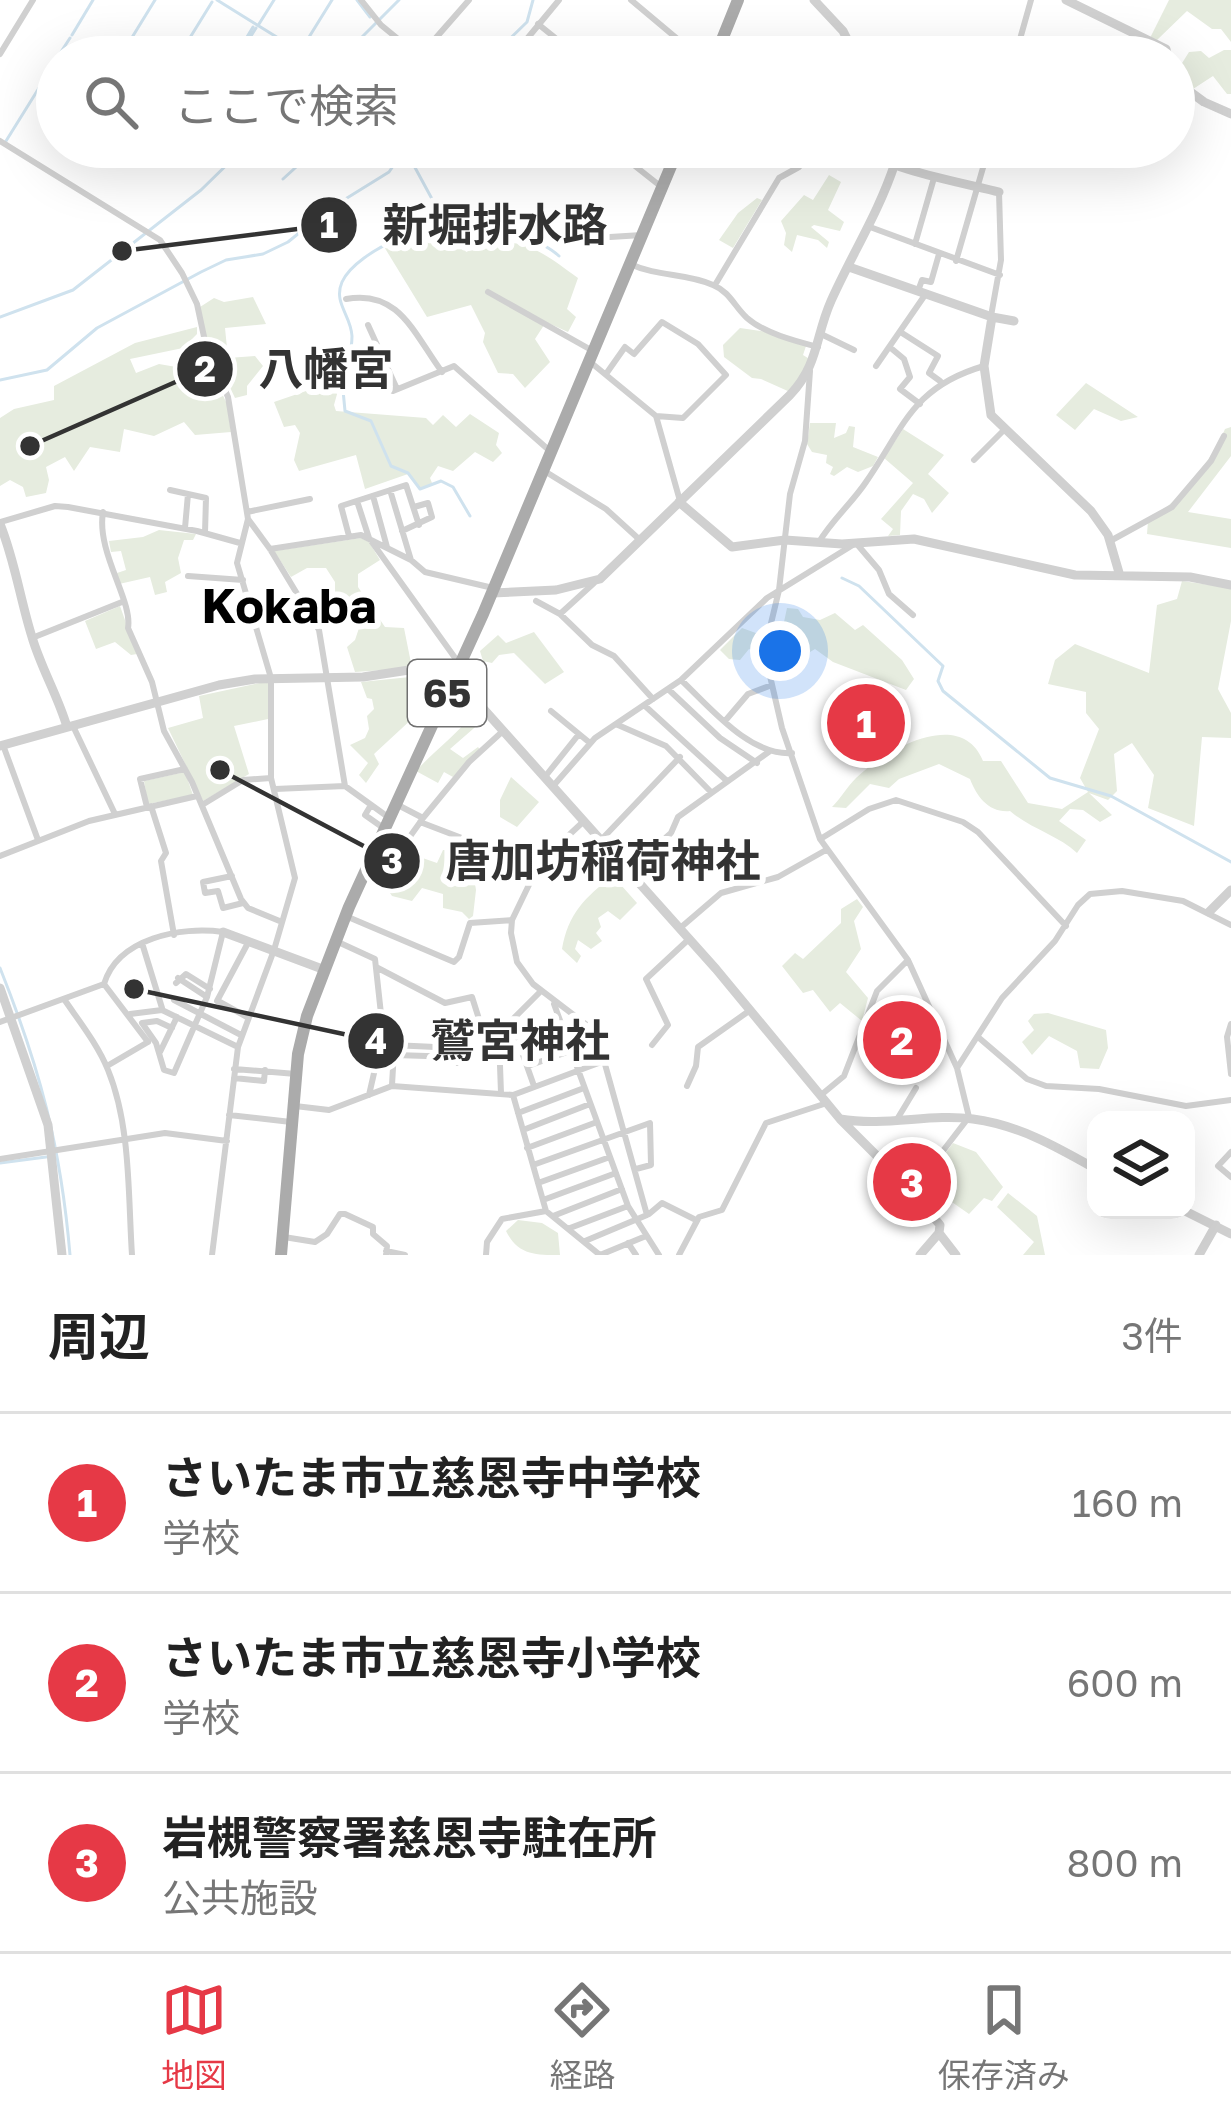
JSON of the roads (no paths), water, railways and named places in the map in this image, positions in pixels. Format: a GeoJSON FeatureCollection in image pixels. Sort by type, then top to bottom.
{"type":"FeatureCollection","features":[{"type":"Feature","properties":{"kind":"main road"},"geometry":{"type":"LineString","coordinates":[[723,36],[737,0]]}},
{"type":"Feature","properties":{"kind":"main road","name":"65"},"geometry":{"type":"LineString","coordinates":[[281,1255],[296,1074],[305,1024],[345,916],[493,591],[670,168]]}},
{"type":"Feature","properties":{"kind":"street"},"geometry":{"type":"LineString","coordinates":[[0,54],[33,0]]}},
{"type":"Feature","properties":{"kind":"street"},"geometry":{"type":"LineString","coordinates":[[362,0],[396,36]]}},
{"type":"Feature","properties":{"kind":"street"},"geometry":{"type":"LineString","coordinates":[[438,36],[470,0]]}},
{"type":"Feature","properties":{"kind":"street"},"geometry":{"type":"LineString","coordinates":[[529,36],[559,0]]}},
{"type":"Feature","properties":{"kind":"street"},"geometry":{"type":"LineString","coordinates":[[632,0],[674,36]]}},
{"type":"Feature","properties":{"kind":"street"},"geometry":{"type":"LineString","coordinates":[[814,0],[846,36]]}},
{"type":"Feature","properties":{"kind":"street"},"geometry":{"type":"LineString","coordinates":[[1021,36],[1031,0]]}},
{"type":"Feature","properties":{"kind":"street"},"geometry":{"type":"LineString","coordinates":[[1066,0],[1095,6],[1143,36]]}},
{"type":"Feature","properties":{"kind":"street"},"geometry":{"type":"LineString","coordinates":[[538,24],[553,36]]}},
{"type":"Feature","properties":{"kind":"street"},"geometry":{"type":"LineString","coordinates":[[1195,95],[1231,114]]}},
{"type":"Feature","properties":{"kind":"street"},"geometry":{"type":"LineString","coordinates":[[0,141],[36,163]]}},
{"type":"Feature","properties":{"kind":"street"},"geometry":{"type":"LineString","coordinates":[[43,168],[160,240],[190,291],[230,406],[247,516],[237,563],[271,678],[272,778],[295,878],[284,923],[238,1047],[212,1255]]}},
{"type":"Feature","properties":{"kind":"street"},"geometry":{"type":"LineString","coordinates":[[637,168],[662,188]]}},
{"type":"Feature","properties":{"kind":"street"},"geometry":{"type":"LineString","coordinates":[[715,285],[779,178],[797,168]]}},
{"type":"Feature","properties":{"kind":"street"},"geometry":{"type":"LineString","coordinates":[[894,168],[830,304],[811,371],[805,442],[790,494],[779,590],[767,640],[772,685],[820,839],[908,961],[957,1068],[968,1118],[912,1191]]}},
{"type":"Feature","properties":{"kind":"street"},"geometry":{"type":"LineString","coordinates":[[910,168],[999,192],[1000,275],[984,366],[991,415],[1091,511],[1110,542],[1120,576]]}},
{"type":"Feature","properties":{"kind":"street"},"geometry":{"type":"LineString","coordinates":[[956,260],[983,168]]}},
{"type":"Feature","properties":{"kind":"street"},"geometry":{"type":"LineString","coordinates":[[915,244],[935,175]]}},
{"type":"Feature","properties":{"kind":"street"},"geometry":{"type":"LineString","coordinates":[[870,226],[1000,275]]}},
{"type":"Feature","properties":{"kind":"street"},"geometry":{"type":"LineString","coordinates":[[610,237],[642,235]]}},
{"type":"Feature","properties":{"kind":"street"},"geometry":{"type":"LineString","coordinates":[[876,366],[902,334],[922,293],[922,280],[931,282],[939,254]]}},
{"type":"Feature","properties":{"kind":"street"},"geometry":{"type":"LineString","coordinates":[[630,264],[658,275],[694,277],[715,285],[752,322],[818,347]]}},
{"type":"Feature","properties":{"kind":"street"},"geometry":{"type":"LineString","coordinates":[[849,267],[1014,321]]}},
{"type":"Feature","properties":{"kind":"street"},"geometry":{"type":"LineString","coordinates":[[488,292],[591,356],[656,416],[680,501],[728,545],[914,539],[1075,575],[1190,577],[1231,585]]}},
{"type":"Feature","properties":{"kind":"street"},"geometry":{"type":"LineString","coordinates":[[346,299],[364,296],[393,305],[442,372]]}},
{"type":"Feature","properties":{"kind":"street"},"geometry":{"type":"LineString","coordinates":[[606,374],[625,347],[634,354],[662,322],[698,344],[726,375],[683,418],[656,416]]}},
{"type":"Feature","properties":{"kind":"street"},"geometry":{"type":"LineString","coordinates":[[368,325],[397,389]]}},
{"type":"Feature","properties":{"kind":"street"},"geometry":{"type":"LineString","coordinates":[[821,334],[854,350]]}},
{"type":"Feature","properties":{"kind":"street"},"geometry":{"type":"LineString","coordinates":[[902,334],[938,356],[929,373],[941,382]]}},
{"type":"Feature","properties":{"kind":"street"},"geometry":{"type":"LineString","coordinates":[[891,349],[904,359],[910,377],[900,389],[920,404]]}},
{"type":"Feature","properties":{"kind":"street"},"geometry":{"type":"LineString","coordinates":[[358,372],[397,389],[454,366],[551,452]]}},
{"type":"Feature","properties":{"kind":"street"},"geometry":{"type":"LineString","coordinates":[[818,542],[866,484],[892,435],[920,404],[941,382],[984,366]]}},
{"type":"Feature","properties":{"kind":"street"},"geometry":{"type":"LineString","coordinates":[[560,614],[811,371]]}},
{"type":"Feature","properties":{"kind":"street"},"geometry":{"type":"LineString","coordinates":[[974,460],[1004,430]]}},
{"type":"Feature","properties":{"kind":"street"},"geometry":{"type":"LineString","coordinates":[[1110,542],[1172,508],[1211,461],[1224,436]]}},
{"type":"Feature","properties":{"kind":"street"},"geometry":{"type":"LineString","coordinates":[[543,470],[606,509],[640,540]]}},
{"type":"Feature","properties":{"kind":"street"},"geometry":{"type":"LineString","coordinates":[[350,536],[337,507],[406,485],[419,525]]}},
{"type":"Feature","properties":{"kind":"street"},"geometry":{"type":"LineString","coordinates":[[170,490],[206,498],[205,533]]}},
{"type":"Feature","properties":{"kind":"street"},"geometry":{"type":"LineString","coordinates":[[390,490],[411,560]]}},
{"type":"Feature","properties":{"kind":"street"},"geometry":{"type":"LineString","coordinates":[[185,529],[188,494]]}},
{"type":"Feature","properties":{"kind":"street"},"geometry":{"type":"LineString","coordinates":[[373,496],[388,548]]}},
{"type":"Feature","properties":{"kind":"street"},"geometry":{"type":"LineString","coordinates":[[247,516],[310,500]]}},
{"type":"Feature","properties":{"kind":"street"},"geometry":{"type":"LineString","coordinates":[[357,500],[369,538],[456,675],[840,1119],[912,1191],[940,1225],[940,1233],[956,1255]]}},
{"type":"Feature","properties":{"kind":"street"},"geometry":{"type":"LineString","coordinates":[[366,529],[419,525],[432,517],[428,503],[414,508]]}},
{"type":"Feature","properties":{"kind":"street"},"geometry":{"type":"LineString","coordinates":[[115,814],[32,638],[0,523],[55,506],[242,541],[260,538]]}},
{"type":"Feature","properties":{"kind":"street"},"geometry":{"type":"LineString","coordinates":[[104,512],[104,540],[130,619],[128,628],[152,682],[164,731],[244,903],[284,923]]}},
{"type":"Feature","properties":{"kind":"street"},"geometry":{"type":"LineString","coordinates":[[247,516],[319,630],[345,786]]}},
{"type":"Feature","properties":{"kind":"street"},"geometry":{"type":"LineString","coordinates":[[270,549],[350,536],[369,538],[434,575],[465,579],[493,591],[556,590],[594,583]]}},
{"type":"Feature","properties":{"kind":"street"},"geometry":{"type":"LineString","coordinates":[[552,788],[591,743],[681,680],[779,590],[856,543]]}},
{"type":"Feature","properties":{"kind":"street"},"geometry":{"type":"LineString","coordinates":[[856,543],[879,571],[889,594],[913,615]]}},
{"type":"Feature","properties":{"kind":"street"},"geometry":{"type":"LineString","coordinates":[[188,576],[243,580]]}},
{"type":"Feature","properties":{"kind":"street"},"geometry":{"type":"LineString","coordinates":[[32,638],[122,602]]}},
{"type":"Feature","properties":{"kind":"street"},"geometry":{"type":"LineString","coordinates":[[536,602],[560,614],[592,645],[614,656],[652,700]]}},
{"type":"Feature","properties":{"kind":"street"},"geometry":{"type":"LineString","coordinates":[[38,840],[2,745],[219,685],[409,670],[456,675]]}},
{"type":"Feature","properties":{"kind":"street"},"geometry":{"type":"LineString","coordinates":[[681,680],[725,721],[770,752],[792,754]]}},
{"type":"Feature","properties":{"kind":"street"},"geometry":{"type":"LineString","coordinates":[[725,721],[748,694],[772,685]]}},
{"type":"Feature","properties":{"kind":"street"},"geometry":{"type":"LineString","coordinates":[[668,689],[720,738],[757,763]]}},
{"type":"Feature","properties":{"kind":"street"},"geometry":{"type":"LineString","coordinates":[[644,705],[727,781]]}},
{"type":"Feature","properties":{"kind":"street"},"geometry":{"type":"LineString","coordinates":[[551,710],[591,743]]}},
{"type":"Feature","properties":{"kind":"street"},"geometry":{"type":"LineString","coordinates":[[618,725],[658,741],[680,757],[711,793]]}},
{"type":"Feature","properties":{"kind":"street"},"geometry":{"type":"LineString","coordinates":[[401,849],[469,763],[503,731]]}},
{"type":"Feature","properties":{"kind":"street"},"geometry":{"type":"LineString","coordinates":[[544,778],[579,734]]}},
{"type":"Feature","properties":{"kind":"street"},"geometry":{"type":"LineString","coordinates":[[629,870],[671,833],[678,818],[770,752]]}},
{"type":"Feature","properties":{"kind":"street"},"geometry":{"type":"LineString","coordinates":[[602,839],[680,757]]}},
{"type":"Feature","properties":{"kind":"street"},"geometry":{"type":"LineString","coordinates":[[174,935],[160,861],[166,853],[140,779],[185,769]]}},
{"type":"Feature","properties":{"kind":"street"},"geometry":{"type":"LineString","coordinates":[[0,856],[115,814],[200,801],[243,780],[272,778]]}},
{"type":"Feature","properties":{"kind":"street"},"geometry":{"type":"LineString","coordinates":[[275,789],[345,786],[371,805],[365,815],[422,820],[467,840]]}},
{"type":"Feature","properties":{"kind":"street"},"geometry":{"type":"LineString","coordinates":[[820,839],[869,809],[903,800],[978,832],[1066,926]]}},
{"type":"Feature","properties":{"kind":"street"},"geometry":{"type":"LineString","coordinates":[[584,821],[540,862],[512,920],[517,962],[553,1001],[596,1032],[647,1215]]}},
{"type":"Feature","properties":{"kind":"street"},"geometry":{"type":"LineString","coordinates":[[679,928],[722,893],[778,877],[826,850]]}},
{"type":"Feature","properties":{"kind":"street"},"geometry":{"type":"LineString","coordinates":[[232,876],[203,883],[205,893],[218,891],[223,908],[244,903]]}},
{"type":"Feature","properties":{"kind":"street"},"geometry":{"type":"LineString","coordinates":[[1209,912],[1231,890]]}},
{"type":"Feature","properties":{"kind":"street"},"geometry":{"type":"LineString","coordinates":[[957,1068],[1010,988],[1066,926],[1083,899],[1103,891],[1183,902],[1231,925]]}},
{"type":"Feature","properties":{"kind":"street"},"geometry":{"type":"LineString","coordinates":[[345,916],[454,962],[470,923],[512,920]]}},
{"type":"Feature","properties":{"kind":"street"},"geometry":{"type":"LineString","coordinates":[[172,1028],[158,1021],[142,1023],[164,1070],[174,1072],[208,994],[224,932]]}},
{"type":"Feature","properties":{"kind":"street"},"geometry":{"type":"LineString","coordinates":[[6,1020],[104,984],[114,963],[142,943],[174,935],[224,932],[325,970]]}},
{"type":"Feature","properties":{"kind":"street"},"geometry":{"type":"LineString","coordinates":[[652,1045],[668,1025],[646,979],[689,939]]}},
{"type":"Feature","properties":{"kind":"street"},"geometry":{"type":"LineString","coordinates":[[217,1000],[249,941]]}},
{"type":"Feature","properties":{"kind":"street"},"geometry":{"type":"LineString","coordinates":[[335,941],[374,956],[381,1014],[358,1023],[366,1045],[394,1051],[457,1048],[458,1060]]}},
{"type":"Feature","properties":{"kind":"street"},"geometry":{"type":"LineString","coordinates":[[142,943],[162,1010]]}},
{"type":"Feature","properties":{"kind":"street"},"geometry":{"type":"LineString","coordinates":[[679,1255],[697,1220],[722,1210],[766,1124],[824,1099],[838,1084],[877,991],[908,961]]}},
{"type":"Feature","properties":{"kind":"street"},"geometry":{"type":"LineString","coordinates":[[376,967],[446,1003],[475,1000],[479,1019],[499,1038],[501,1094]]}},
{"type":"Feature","properties":{"kind":"street"},"geometry":{"type":"LineString","coordinates":[[177,980],[247,1016]]}},
{"type":"Feature","properties":{"kind":"street"},"geometry":{"type":"LineString","coordinates":[[104,984],[148,1042],[107,1066]]}},
{"type":"Feature","properties":{"kind":"street"},"geometry":{"type":"LineString","coordinates":[[0,988],[6,1020],[29,1063],[52,1150],[62,1255]]}},
{"type":"Feature","properties":{"kind":"street"},"geometry":{"type":"LineString","coordinates":[[534,1086],[513,1018],[542,991]]}},
{"type":"Feature","properties":{"kind":"street"},"geometry":{"type":"LineString","coordinates":[[64,999],[107,1066],[124,1138],[131,1255]]}},
{"type":"Feature","properties":{"kind":"street"},"geometry":{"type":"LineString","coordinates":[[174,1000],[241,1035]]}},
{"type":"Feature","properties":{"kind":"street"},"geometry":{"type":"LineString","coordinates":[[553,1001],[628,1206],[659,1255]]}},
{"type":"Feature","properties":{"kind":"street"},"geometry":{"type":"LineString","coordinates":[[129,1014],[162,1010],[238,1047]]}},
{"type":"Feature","properties":{"kind":"street"},"geometry":{"type":"LineString","coordinates":[[687,1086],[698,1047],[749,1011]]}},
{"type":"Feature","properties":{"kind":"street"},"geometry":{"type":"LineString","coordinates":[[159,1053],[177,1018]]}},
{"type":"Feature","properties":{"kind":"street"},"geometry":{"type":"LineString","coordinates":[[515,1034],[558,1018]]}},
{"type":"Feature","properties":{"kind":"street"},"geometry":{"type":"LineString","coordinates":[[371,1019],[394,1051],[392,1086]]}},
{"type":"Feature","properties":{"kind":"street"},"geometry":{"type":"LineString","coordinates":[[1231,1024],[1227,1037],[1231,1074]]}},
{"type":"Feature","properties":{"kind":"street"},"geometry":{"type":"LineString","coordinates":[[521,1050],[564,1034]]}},
{"type":"Feature","properties":{"kind":"street"},"geometry":{"type":"LineString","coordinates":[[978,1037],[1027,1079],[1046,1086],[1112,1091],[1186,1106],[1231,1100]]}},
{"type":"Feature","properties":{"kind":"street"},"geometry":{"type":"LineString","coordinates":[[369,1096],[377,1044]]}},
{"type":"Feature","properties":{"kind":"street"},"geometry":{"type":"LineString","coordinates":[[527,1067],[570,1051]]}},
{"type":"Feature","properties":{"kind":"street"},"geometry":{"type":"LineString","coordinates":[[294,1106],[329,1110],[392,1086],[513,1095],[604,1061]]}},
{"type":"Feature","properties":{"kind":"street"},"geometry":{"type":"LineString","coordinates":[[234,1073],[264,1081],[266,1070],[296,1074]]}},
{"type":"Feature","properties":{"kind":"street"},"geometry":{"type":"LineString","coordinates":[[518,1113],[584,1088]]}},
{"type":"Feature","properties":{"kind":"street"},"geometry":{"type":"LineString","coordinates":[[895,1123],[916,1088]]}},
{"type":"Feature","properties":{"kind":"street"},"geometry":{"type":"LineString","coordinates":[[513,1095],[549,1214],[600,1255],[646,1236]]}},
{"type":"Feature","properties":{"kind":"street"},"geometry":{"type":"LineString","coordinates":[[523,1130],[590,1104]]}},
{"type":"Feature","properties":{"kind":"street"},"geometry":{"type":"LineString","coordinates":[[229,1115],[293,1122]]}},
{"type":"Feature","properties":{"kind":"street"},"geometry":{"type":"LineString","coordinates":[[840,1119],[895,1123],[968,1118],[1035,1136],[1087,1164]]}},
{"type":"Feature","properties":{"kind":"street"},"geometry":{"type":"LineString","coordinates":[[527,1148],[597,1122]]}},
{"type":"Feature","properties":{"kind":"street"},"geometry":{"type":"LineString","coordinates":[[532,1165],[650,1123],[652,1165],[636,1169]]}},
{"type":"Feature","properties":{"kind":"street"},"geometry":{"type":"LineString","coordinates":[[0,1159],[165,1133],[227,1141]]}},
{"type":"Feature","properties":{"kind":"street"},"geometry":{"type":"LineString","coordinates":[[1231,1152],[1218,1166],[1231,1177]]}},
{"type":"Feature","properties":{"kind":"street"},"geometry":{"type":"LineString","coordinates":[[538,1184],[610,1156]]}},
{"type":"Feature","properties":{"kind":"street"},"geometry":{"type":"LineString","coordinates":[[543,1200],[616,1173]]}},
{"type":"Feature","properties":{"kind":"street"},"geometry":{"type":"LineString","coordinates":[[486,1255],[487,1242],[502,1220],[549,1214],[622,1190]]}},
{"type":"Feature","properties":{"kind":"street"},"geometry":{"type":"LineString","coordinates":[[585,1241],[635,1222],[662,1202],[697,1220]]}},
{"type":"Feature","properties":{"kind":"street"},"geometry":{"type":"LineString","coordinates":[[568,1229],[628,1206]]}},
{"type":"Feature","properties":{"kind":"street"},"geometry":{"type":"LineString","coordinates":[[283,1236],[315,1242],[345,1214],[373,1227],[373,1234],[387,1246],[386,1253],[405,1255]]}},
{"type":"Feature","properties":{"kind":"street"},"geometry":{"type":"LineString","coordinates":[[1195,1215],[1231,1234]]}},
{"type":"Feature","properties":{"kind":"street"},"geometry":{"type":"LineString","coordinates":[[1199,1255],[1216,1225]]}},
{"type":"Feature","properties":{"kind":"street"},"geometry":{"type":"LineString","coordinates":[[920,1255],[940,1233]]}},
{"type":"Feature","properties":{"kind":"street"},"geometry":{"type":"LineString","coordinates":[[628,1243],[636,1255]]}},
{"type":"Feature","properties":{"kind":"waterway"},"geometry":{"type":"LineString","coordinates":[[72,35],[93,0]]}},
{"type":"Feature","properties":{"kind":"waterway"},"geometry":{"type":"LineString","coordinates":[[133,36],[155,0]]}},
{"type":"Feature","properties":{"kind":"waterway"},"geometry":{"type":"LineString","coordinates":[[217,0],[275,36]]}},
{"type":"Feature","properties":{"kind":"waterway"},"geometry":{"type":"LineString","coordinates":[[259,24],[274,0]]}},
{"type":"Feature","properties":{"kind":"waterway"},"geometry":{"type":"LineString","coordinates":[[310,36],[332,0]]}},
{"type":"Feature","properties":{"kind":"waterway"},"geometry":{"type":"LineString","coordinates":[[357,0],[370,17]]}},
{"type":"Feature","properties":{"kind":"waterway"},"geometry":{"type":"LineString","coordinates":[[363,36],[399,0]]}},
{"type":"Feature","properties":{"kind":"waterway"},"geometry":{"type":"LineString","coordinates":[[513,36],[527,22],[533,0]]}},
{"type":"Feature","properties":{"kind":"waterway"},"geometry":{"type":"LineString","coordinates":[[191,36],[212,2]]}},
{"type":"Feature","properties":{"kind":"waterway"},"geometry":{"type":"LineString","coordinates":[[248,36],[253,27]]}},
{"type":"Feature","properties":{"kind":"waterway"},"geometry":{"type":"LineString","coordinates":[[251,36],[256,28]]}},
{"type":"Feature","properties":{"kind":"waterway"},"geometry":{"type":"LineString","coordinates":[[6,141],[36,93]]}},
{"type":"Feature","properties":{"kind":"waterway"},"geometry":{"type":"LineString","coordinates":[[0,317],[73,290],[224,168]]}},
{"type":"Feature","properties":{"kind":"waterway"},"geometry":{"type":"LineString","coordinates":[[283,179],[295,168]]}},
{"type":"Feature","properties":{"kind":"waterway"},"geometry":{"type":"LineString","coordinates":[[0,380],[47,370],[97,328],[201,272],[288,242],[392,168]]}},
{"type":"Feature","properties":{"kind":"waterway"},"geometry":{"type":"LineString","coordinates":[[415,168],[445,223]]}},
{"type":"Feature","properties":{"kind":"waterway"},"geometry":{"type":"LineString","coordinates":[[470,516],[453,487],[441,481],[420,489],[408,473],[391,466],[371,421],[345,411],[343,390],[354,371],[351,329],[340,296],[342,282],[381,247],[459,221],[506,229],[559,256]]}},
{"type":"Feature","properties":{"kind":"waterway"},"geometry":{"type":"LineString","coordinates":[[842,578],[859,586],[943,666],[938,681],[943,691],[1050,778],[1111,796],[1231,862]]}},
{"type":"Feature","properties":{"kind":"waterway"},"geometry":{"type":"LineString","coordinates":[[0,968],[47,1109],[70,1255]]}},
{"type":"Feature","properties":{"kind":"waterway"},"geometry":{"type":"LineString","coordinates":[[0,1163],[46,1157]]}},
{"type":"Feature","properties":{"kind":"place","name":"新堀排水路"},"geometry":{"type":"Point","coordinates":[122,251]}},
{"type":"Feature","properties":{"kind":"place","name":"八幡宮"},"geometry":{"type":"Point","coordinates":[30,446]}},
{"type":"Feature","properties":{"kind":"place","name":"さいたま市立慈恩寺中学校"},"geometry":{"type":"Point","coordinates":[866,723]}},
{"type":"Feature","properties":{"kind":"place","name":"唐加坊稲荷神社"},"geometry":{"type":"Point","coordinates":[220,770]}},
{"type":"Feature","properties":{"kind":"place","name":"鷲宮神社"},"geometry":{"type":"Point","coordinates":[134,989]}},
{"type":"Feature","properties":{"kind":"place","name":"さいたま市立慈恩寺小学校"},"geometry":{"type":"Point","coordinates":[902,1040]}},
{"type":"Feature","properties":{"kind":"place","name":"岩槻警察署慈恩寺駐在所"},"geometry":{"type":"Point","coordinates":[912,1182]}},
{"type":"Feature","properties":{"kind":"district","name":"Kokaba"},"geometry":{"type":"Point","coordinates":[289,606]}}]}
